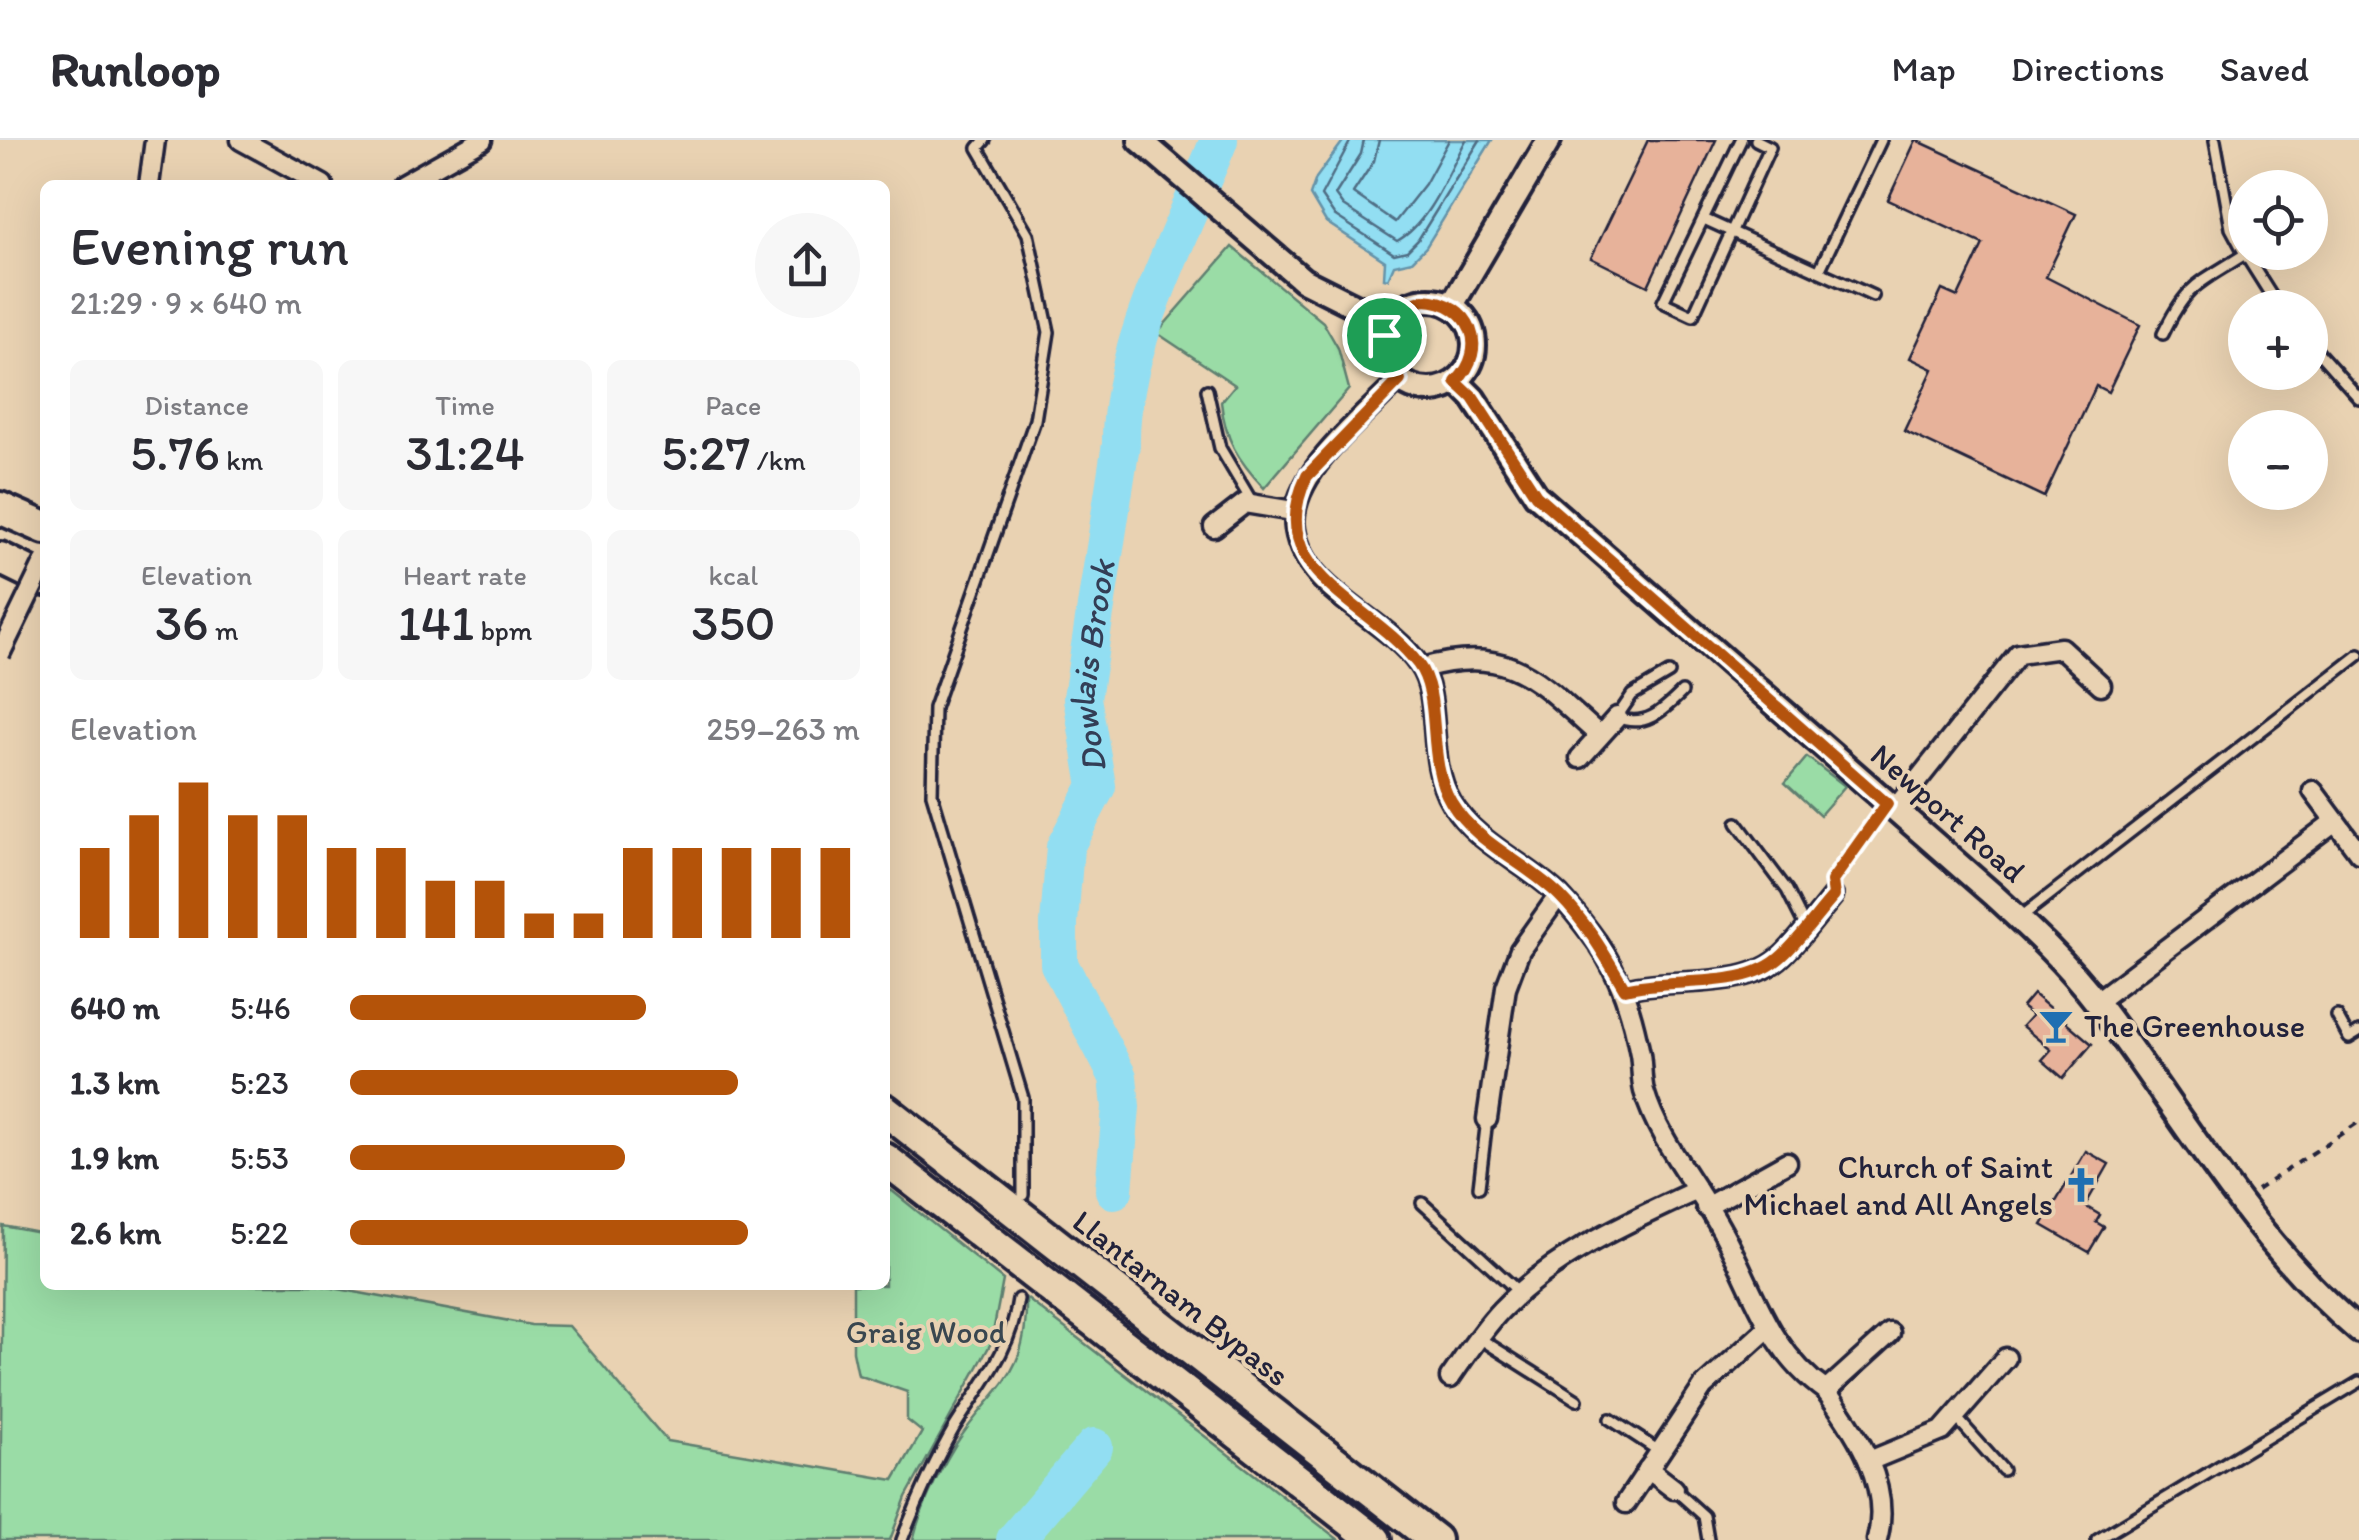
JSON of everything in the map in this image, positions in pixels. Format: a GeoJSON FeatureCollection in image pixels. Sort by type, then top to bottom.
{"type":"FeatureCollection","features":[{"type":"Feature","properties":{"kind":"highway"},"geometry":{"type":"LineString","coordinates":[[0,508],[40,526]]}},
{"type":"Feature","properties":{"kind":"highway"},"geometry":{"type":"LineString","coordinates":[[0,558],[40,578]]}},
{"type":"Feature","properties":{"kind":"highway","name":"Llantarnam Bypass"},"geometry":{"type":"LineString","coordinates":[[890,1114],[1435,1540]]}},
{"type":"Feature","properties":{"kind":"highway"},"geometry":{"type":"LineString","coordinates":[[890,1163],[1376,1540]]}},
{"type":"Feature","properties":{"kind":"street"},"geometry":{"type":"LineString","coordinates":[[149,180],[155,140]]}},
{"type":"Feature","properties":{"kind":"street"},"geometry":{"type":"LineString","coordinates":[[241,140],[314,180]]}},
{"type":"Feature","properties":{"kind":"street"},"geometry":{"type":"LineString","coordinates":[[411,180],[482,140]]}},
{"type":"Feature","properties":{"kind":"street"},"geometry":{"type":"LineString","coordinates":[[1140,140],[1303,280],[1389,323]]}},
{"type":"Feature","properties":{"kind":"street"},"geometry":{"type":"LineString","coordinates":[[1452,306],[1549,140]]}},
{"type":"Feature","properties":{"kind":"street"},"geometry":{"type":"LineString","coordinates":[[1424,300],[1452,306],[1472,328],[1475,342],[1467,371],[1456,382],[1428,391],[1400,380],[1386,360],[1389,323],[1398,312],[1424,300]]}},
{"type":"Feature","properties":{"kind":"street"},"geometry":{"type":"LineString","coordinates":[[1400,380],[1307,476],[1293,510],[1296,534],[1322,583],[1390,632],[1422,668],[1431,704],[1439,779],[1453,805],[1471,828],[1559,895],[1598,943],[1625,989],[1652,1114],[1702,1199],[1768,1328],[1800,1373],[1826,1391],[1870,1461],[1883,1519],[1877,1540]]}},
{"type":"Feature","properties":{"kind":"street","name":"Newport Road"},"geometry":{"type":"LineString","coordinates":[[1456,382],[1473,398],[1536,495],[2019,918],[2096,1002],[2240,1200],[2316,1292],[2359,1331]]}},
{"type":"Feature","properties":{"kind":"street"},"geometry":{"type":"LineString","coordinates":[[1214,527],[1245,503],[1293,510]]}},
{"type":"Feature","properties":{"kind":"street"},"geometry":{"type":"LineString","coordinates":[[0,654],[40,571]]}},
{"type":"Feature","properties":{"kind":"street"},"geometry":{"type":"LineString","coordinates":[[1890,806],[2018,654],[2061,648],[2101,686]]}},
{"type":"Feature","properties":{"kind":"street"},"geometry":{"type":"LineString","coordinates":[[1422,668],[1457,658],[1490,658],[1522,671],[1600,735]]}},
{"type":"Feature","properties":{"kind":"street"},"geometry":{"type":"LineString","coordinates":[[1580,758],[1617,717]]}},
{"type":"Feature","properties":{"kind":"street"},"geometry":{"type":"LineString","coordinates":[[2313,790],[2359,853]]}},
{"type":"Feature","properties":{"kind":"street"},"geometry":{"type":"LineString","coordinates":[[2096,1002],[2336,820]]}},
{"type":"Feature","properties":{"kind":"street"},"geometry":{"type":"LineString","coordinates":[[1487,1119],[1506,987],[1520,950],[1559,895]]}},
{"type":"Feature","properties":{"kind":"street"},"geometry":{"type":"LineString","coordinates":[[1625,989],[1657,980],[1756,972],[1782,957],[1834,896]]}},
{"type":"Feature","properties":{"kind":"street"},"geometry":{"type":"LineString","coordinates":[[1450,1378],[1479,1338],[1539,1274],[1579,1249],[1787,1162]]}},
{"type":"Feature","properties":{"kind":"street"},"geometry":{"type":"LineString","coordinates":[[1626,1502],[1703,1387],[1768,1328]]}},
{"type":"Feature","properties":{"kind":"street"},"geometry":{"type":"LineString","coordinates":[[1826,1391],[1890,1333]]}},
{"type":"Feature","properties":{"kind":"street"},"geometry":{"type":"LineString","coordinates":[[1870,1461],[1907,1449],[1956,1417],[2006,1358]]}},
{"type":"Feature","properties":{"kind":"street"},"geometry":{"type":"LineString","coordinates":[[1648,1469],[1674,1489]]}},
{"type":"Feature","properties":{"kind":"lane"},"geometry":{"type":"LineString","coordinates":[[986,140],[978,148],[1028,234],[1049,332],[1035,420],[934,708],[932,794],[1023,1098],[1023,1195]]}},
{"type":"Feature","properties":{"kind":"lane"},"geometry":{"type":"LineString","coordinates":[[1741,140],[1706,220],[1663,302],[1693,316],[1770,146],[1756,140]]}},
{"type":"Feature","properties":{"kind":"lane"},"geometry":{"type":"LineString","coordinates":[[1819,271],[1881,140]]}},
{"type":"Feature","properties":{"kind":"lane"},"geometry":{"type":"LineString","coordinates":[[2215,140],[2228,212]]}},
{"type":"Feature","properties":{"kind":"lane"},"geometry":{"type":"LineString","coordinates":[[1706,220],[1873,296]]}},
{"type":"Feature","properties":{"kind":"lane"},"geometry":{"type":"LineString","coordinates":[[2163,334],[2180,298],[2201,278],[2228,263]]}},
{"type":"Feature","properties":{"kind":"lane"},"geometry":{"type":"LineString","coordinates":[[2328,363],[2359,398]]}},
{"type":"Feature","properties":{"kind":"lane"},"geometry":{"type":"LineString","coordinates":[[1206,390],[1220,448],[1254,505]]}},
{"type":"Feature","properties":{"kind":"lane"},"geometry":{"type":"LineString","coordinates":[[2019,918],[2359,655]]}},
{"type":"Feature","properties":{"kind":"lane"},"geometry":{"type":"LineString","coordinates":[[1669,674],[1632,695],[1617,717],[1630,723],[1648,719],[1682,692]]}},
{"type":"Feature","properties":{"kind":"lane"},"geometry":{"type":"LineString","coordinates":[[1737,822],[1787,890],[1806,928]]}},
{"type":"Feature","properties":{"kind":"lane"},"geometry":{"type":"LineString","coordinates":[[2337,1016],[2348,1038],[2359,1032]]}},
{"type":"Feature","properties":{"kind":"lane"},"geometry":{"type":"LineString","coordinates":[[1479,1186],[1487,1119]]}},
{"type":"Feature","properties":{"kind":"lane"},"geometry":{"type":"LineString","coordinates":[[1422,1203],[1520,1294]]}},
{"type":"Feature","properties":{"kind":"lane"},"geometry":{"type":"LineString","coordinates":[[902,1540],[922,1488],[954,1428],[1000,1361],[1014,1331],[1018,1298]]}},
{"type":"Feature","properties":{"kind":"lane"},"geometry":{"type":"LineString","coordinates":[[1479,1338],[1577,1400]]}},
{"type":"Feature","properties":{"kind":"lane"},"geometry":{"type":"LineString","coordinates":[[2098,1540],[2359,1382]]}},
{"type":"Feature","properties":{"kind":"lane"},"geometry":{"type":"LineString","coordinates":[[1956,1417],[2003,1470]]}},
{"type":"Feature","properties":{"kind":"lane"},"geometry":{"type":"LineString","coordinates":[[1610,1419],[1659,1451]]}},
{"type":"Feature","properties":{"kind":"lane"},"geometry":{"type":"LineString","coordinates":[[1674,1489],[1704,1516],[1708,1540]]}},
{"type":"Feature","properties":{"kind":"path"},"geometry":{"type":"LineString","coordinates":[[1834,896],[1832,881],[1890,806]]}},
{"type":"Feature","properties":{"kind":"path"},"geometry":{"type":"LineString","coordinates":[[2240,1200],[2359,1122]]}},
{"type":"Feature","properties":{"kind":"green space"},"geometry":{"type":"Polygon","coordinates":[[[1232,247],[1323,322],[1338,348],[1349,389],[1264,488],[1240,459],[1226,428],[1221,402],[1235,385],[1157,333],[1232,247]]]}},
{"type":"Feature","properties":{"kind":"green space"},"geometry":{"type":"Polygon","coordinates":[[[1807,757],[1845,786],[1820,815],[1785,783],[1807,757]]]}},
{"type":"Feature","properties":{"kind":"green space","name":"Graig Wood"},"geometry":{"type":"Polygon","coordinates":[[[890,1191],[1003,1280],[991,1343],[906,1497],[890,1540],[0,1540],[3,1226],[40,1233],[40,1290],[344,1290],[531,1325],[569,1326],[667,1441],[894,1480],[922,1432],[907,1420],[907,1392],[858,1375],[853,1351],[853,1290],[890,1290],[890,1191]]]}},
{"type":"Feature","properties":{"kind":"green space"},"geometry":{"type":"Polygon","coordinates":[[[1026,1298],[1339,1540],[913,1540],[925,1504],[948,1458],[1014,1365],[1025,1326],[1026,1298]]]}},
{"type":"Feature","properties":{"kind":"water"},"geometry":{"type":"Polygon","coordinates":[[[1344,140],[1492,140],[1426,247],[1412,261],[1394,265],[1388,279],[1384,278],[1385,261],[1326,222],[1310,195],[1316,178],[1344,140]]]}},
{"type":"Feature","properties":{"kind":"building"},"geometry":{"type":"Polygon","coordinates":[[[1648,140],[1716,140],[1648,286],[1591,258],[1648,140]]]}},
{"type":"Feature","properties":{"kind":"building"},"geometry":{"type":"Polygon","coordinates":[[[1916,140],[2076,214],[2046,277],[2140,325],[2108,392],[2096,386],[2044,497],[1904,431],[1933,369],[1910,358],[1942,290],[1958,297],[1983,244],[1888,200],[1916,140]]]}},
{"type":"Feature","properties":{"kind":"building"},"geometry":{"type":"Polygon","coordinates":[[[2033,994],[2092,1044],[2063,1078],[2042,1060],[2051,1050],[2022,1026],[2032,1015],[2022,1007],[2033,994]]]}},
{"type":"Feature","properties":{"kind":"building","name":"Church of Saint Michael and All Angels"},"geometry":{"type":"Polygon","coordinates":[[[2086,1151],[2109,1164],[2085,1206],[2100,1215],[2096,1222],[2104,1227],[2089,1252],[2042,1225],[2086,1151]]]}},
{"type":"Feature","properties":{"kind":"waterway","name":"Dowlais Brook"},"geometry":{"type":"LineString","coordinates":[[1114,1190],[1121,1107],[1118,1077],[1059,964],[1065,847],[1097,786],[1082,698],[1131,368],[1156,289],[1219,140]]}},
{"type":"Feature","properties":{"kind":"waterway","name":"Dowlais Brook"},"geometry":{"type":"LineString","coordinates":[[1015,1540],[1094,1447]]}},
{"type":"Feature","properties":{"kind":"place","name":"The Greenhouse"},"geometry":{"type":"Point","coordinates":[2056,1026]}},
{"type":"Feature","properties":{"kind":"place","name":"Church of Saint Michael and All Angels"},"geometry":{"type":"Point","coordinates":[2081,1185]}},
{"type":"Feature","properties":{"kind":"route"},"geometry":{"type":"LineString","coordinates":[[1424,300],[1438,300],[1464,315],[1475,342],[1467,371],[1456,382],[1473,398],[1536,495],[1887,804],[1832,881],[1834,896],[1782,957],[1756,972],[1657,980],[1625,989],[1598,943],[1559,895],[1471,828],[1453,805],[1439,779],[1432,748],[1431,704],[1422,668],[1390,632],[1322,583],[1296,534],[1293,510],[1307,476],[1400,380],[1386,360],[1384,335],[1398,312],[1424,300]]}}]}
